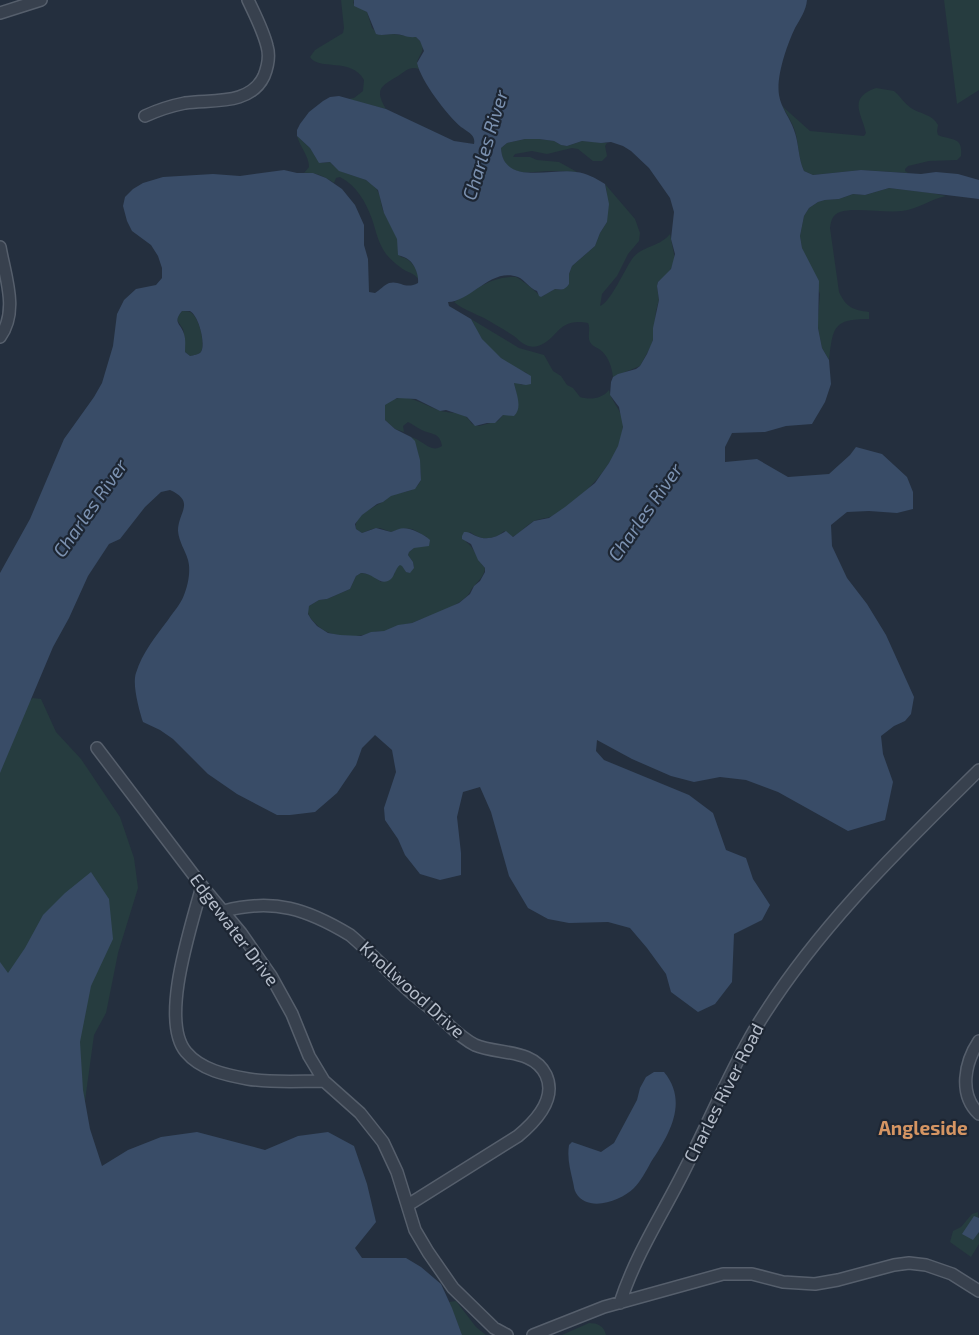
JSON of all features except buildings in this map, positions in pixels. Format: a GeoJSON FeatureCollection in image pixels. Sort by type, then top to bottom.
{"type":"FeatureCollection","features":[{"type":"Feature","properties":{"kind":"street"},"geometry":{"type":"LineString","coordinates":[[0,13],[41,0]]}},
{"type":"Feature","properties":{"kind":"street"},"geometry":{"type":"LineString","coordinates":[[145,116],[171,106],[232,99],[242,96],[262,80],[267,70],[268,48],[248,0]]}},
{"type":"Feature","properties":{"kind":"street"},"geometry":{"type":"LineString","coordinates":[[0,247],[10,310],[9,320],[0,337]]}},
{"type":"Feature","properties":{"kind":"street","name":"Edgewater Drive"},"geometry":{"type":"LineString","coordinates":[[97,748],[202,886],[224,911],[271,976],[283,996],[309,1056],[324,1082],[360,1113],[382,1142],[397,1172],[415,1230],[453,1288],[494,1328],[507,1335]]}},
{"type":"Feature","properties":{"kind":"street","name":"Charles River Road"},"geometry":{"type":"LineString","coordinates":[[620,1303],[638,1259],[698,1144],[727,1080],[774,1000],[814,945],[843,911],[880,870],[979,770]]}},
{"type":"Feature","properties":{"kind":"street"},"geometry":{"type":"LineString","coordinates":[[202,886],[180,975],[175,1005],[175,1024],[178,1037],[186,1052],[212,1070],[249,1079],[324,1082]]}},
{"type":"Feature","properties":{"kind":"street","name":"Knollwood Drive"},"geometry":{"type":"LineString","coordinates":[[224,911],[260,904],[282,906],[308,913],[331,923],[350,935],[453,1030],[474,1044],[488,1049],[528,1057],[539,1065],[546,1076],[548,1086],[546,1099],[542,1111],[532,1124],[518,1136],[408,1205]]}},
{"type":"Feature","properties":{"kind":"street"},"geometry":{"type":"LineString","coordinates":[[979,1041],[969,1060],[966,1077],[970,1101],[979,1114]]}},
{"type":"Feature","properties":{"kind":"street"},"geometry":{"type":"LineString","coordinates":[[533,1335],[604,1307],[723,1274],[752,1274],[783,1282],[815,1284],[909,1263],[926,1265],[952,1274],[979,1290]]}},
{"type":"Feature","properties":{"kind":"green space"},"geometry":{"type":"Polygon","coordinates":[[[341,0],[354,0],[353,3],[367,12],[372,28],[380,35],[393,34],[416,37],[422,44],[423,47],[417,62],[419,69],[413,68],[408,70],[381,89],[380,97],[386,109],[348,99],[354,98],[363,91],[364,80],[359,73],[344,66],[320,63],[310,57],[315,50],[343,33],[341,0]]]}},
{"type":"Feature","properties":{"kind":"green space"},"geometry":{"type":"Polygon","coordinates":[[[944,0],[979,0],[979,90],[957,104],[944,0]]]}},
{"type":"Feature","properties":{"kind":"green space"},"geometry":{"type":"Polygon","coordinates":[[[876,88],[894,91],[911,108],[933,119],[938,125],[938,135],[958,142],[961,156],[957,160],[929,161],[908,166],[905,171],[908,173],[861,170],[813,175],[804,171],[795,131],[782,106],[810,131],[864,136],[866,133],[859,102],[867,92],[876,88]]]}},
{"type":"Feature","properties":{"kind":"green space"},"geometry":{"type":"Polygon","coordinates":[[[297,136],[322,163],[330,162],[341,171],[363,179],[374,186],[397,238],[401,257],[413,265],[419,280],[415,275],[398,266],[383,250],[367,206],[346,180],[340,177],[336,178],[334,183],[320,175],[304,173],[309,167],[309,163],[297,136]]]}},
{"type":"Feature","properties":{"kind":"green space"},"geometry":{"type":"Polygon","coordinates":[[[525,139],[554,141],[567,146],[582,141],[607,143],[605,146],[607,156],[602,161],[593,161],[578,149],[572,148],[547,154],[532,151],[515,154],[513,157],[530,157],[537,160],[559,162],[577,172],[518,171],[506,164],[501,148],[507,143],[525,139]]]}},
{"type":"Feature","properties":{"kind":"green space"},"geometry":{"type":"Polygon","coordinates":[[[605,184],[635,219],[640,233],[639,241],[628,254],[617,276],[602,294],[600,306],[604,304],[613,292],[632,259],[640,251],[661,242],[670,234],[675,259],[669,273],[658,282],[659,300],[651,346],[640,366],[613,377],[611,365],[607,358],[590,342],[588,323],[570,323],[545,343],[538,346],[528,346],[484,318],[454,302],[483,285],[507,277],[516,277],[541,297],[555,289],[561,290],[569,284],[569,274],[572,266],[595,246],[607,222],[607,193],[605,184]]]}},
{"type":"Feature","properties":{"kind":"green space"},"geometry":{"type":"Polygon","coordinates":[[[889,188],[946,196],[902,211],[853,210],[840,212],[831,221],[830,228],[839,292],[844,301],[851,307],[869,312],[869,319],[848,321],[837,327],[832,340],[829,360],[822,348],[818,328],[820,294],[802,248],[800,236],[804,216],[809,208],[818,202],[839,199],[853,194],[865,195],[889,188]]]}},
{"type":"Feature","properties":{"kind":"green space"},"geometry":{"type":"Polygon","coordinates":[[[182,311],[193,315],[199,324],[202,337],[201,352],[190,356],[185,352],[184,331],[177,319],[182,311]]]}},
{"type":"Feature","properties":{"kind":"green space"},"geometry":{"type":"Polygon","coordinates":[[[471,319],[519,348],[544,355],[553,371],[561,376],[567,385],[573,388],[580,397],[596,398],[609,390],[623,420],[621,438],[616,452],[608,465],[587,490],[552,516],[534,521],[512,537],[504,531],[492,538],[479,537],[470,532],[466,542],[485,568],[482,577],[460,602],[441,612],[386,631],[350,636],[337,635],[325,631],[310,617],[308,613],[309,606],[319,600],[327,599],[350,589],[356,576],[361,573],[372,575],[381,582],[394,575],[396,568],[400,565],[402,565],[406,572],[414,568],[413,562],[408,555],[409,552],[427,537],[410,529],[391,532],[380,528],[362,533],[356,529],[358,520],[366,512],[390,496],[412,490],[420,483],[419,458],[411,437],[434,448],[442,446],[437,436],[423,431],[408,422],[403,426],[404,432],[395,429],[385,420],[385,405],[391,400],[398,398],[412,399],[438,410],[461,414],[469,419],[472,424],[479,426],[498,421],[503,415],[507,415],[516,402],[517,397],[514,383],[522,385],[527,373],[514,367],[493,351],[482,339],[471,319]]]}},
{"type":"Feature","properties":{"kind":"green space"},"geometry":{"type":"Polygon","coordinates":[[[33,698],[41,699],[56,732],[81,759],[120,817],[134,858],[138,888],[118,953],[106,1013],[94,1035],[84,1108],[0,978],[0,757],[29,701],[33,698]]]}},
{"type":"Feature","properties":{"kind":"green space"},"geometry":{"type":"Polygon","coordinates":[[[978,1212],[979,1244],[971,1257],[950,1242],[953,1231],[961,1227],[972,1214],[978,1212]]]}},
{"type":"Feature","properties":{"kind":"green space"},"geometry":{"type":"Polygon","coordinates":[[[456,1301],[476,1327],[486,1335],[462,1335],[449,1302],[456,1301]]]}},
{"type":"Feature","properties":{"kind":"green space"},"geometry":{"type":"Polygon","coordinates":[[[589,1323],[600,1326],[604,1329],[606,1335],[562,1335],[589,1323]]]}},
{"type":"Feature","properties":{"kind":"water","name":"Charles River"},"geometry":{"type":"Polygon","coordinates":[[[354,0],[807,0],[786,52],[778,87],[782,104],[796,135],[804,171],[813,175],[861,170],[921,174],[936,172],[958,174],[979,180],[979,199],[889,188],[865,195],[853,194],[839,199],[825,200],[809,208],[804,216],[800,236],[802,248],[819,281],[818,328],[822,348],[829,360],[831,384],[825,402],[812,424],[786,426],[765,432],[732,433],[725,447],[725,462],[757,459],[788,477],[829,474],[856,447],[882,454],[907,477],[913,492],[913,509],[897,513],[847,512],[831,525],[832,546],[847,578],[867,604],[886,635],[914,697],[911,714],[905,721],[894,726],[881,736],[883,754],[893,782],[885,820],[848,831],[778,792],[746,780],[720,777],[694,782],[671,776],[632,759],[597,740],[596,751],[604,760],[689,795],[713,813],[726,850],[746,858],[753,879],[770,905],[762,920],[734,934],[732,982],[715,1004],[698,1012],[671,992],[666,974],[630,928],[608,922],[569,923],[548,919],[528,908],[509,876],[491,812],[480,787],[463,792],[457,817],[461,853],[461,875],[440,880],[420,874],[405,855],[398,839],[385,820],[384,808],[396,772],[392,750],[375,735],[362,748],[356,765],[337,793],[315,812],[277,815],[237,794],[208,774],[173,739],[143,722],[135,690],[136,673],[150,645],[181,602],[189,578],[188,560],[178,531],[184,503],[178,494],[170,490],[161,492],[145,507],[120,539],[109,544],[88,576],[69,618],[53,647],[0,773],[0,573],[30,519],[64,439],[102,383],[113,346],[117,314],[124,300],[136,289],[156,285],[162,278],[162,268],[158,256],[151,245],[132,231],[127,221],[123,206],[125,197],[143,183],[163,177],[213,174],[240,176],[284,170],[297,173],[313,173],[326,178],[342,189],[355,205],[364,225],[369,292],[375,293],[385,285],[393,282],[410,286],[418,283],[418,276],[414,265],[409,260],[398,255],[397,239],[384,213],[378,190],[366,180],[339,171],[330,162],[319,163],[310,148],[297,136],[297,130],[309,112],[330,97],[339,96],[386,109],[454,141],[474,144],[474,138],[449,114],[435,97],[424,79],[417,63],[424,51],[420,41],[416,37],[397,34],[376,34],[367,12],[354,6],[354,0]],[[525,139],[507,143],[501,148],[504,160],[510,167],[530,173],[566,171],[580,173],[598,180],[605,184],[609,204],[607,222],[595,246],[572,266],[569,274],[569,284],[565,288],[555,289],[541,297],[537,291],[520,278],[508,275],[490,280],[465,296],[448,302],[449,306],[471,319],[482,339],[501,358],[531,376],[531,384],[514,383],[518,409],[514,416],[503,415],[495,423],[475,426],[467,417],[446,410],[440,411],[416,399],[397,398],[385,405],[385,420],[395,429],[415,441],[420,460],[421,480],[415,489],[391,496],[362,515],[355,524],[356,529],[362,533],[376,528],[391,532],[402,528],[411,530],[420,533],[430,540],[429,546],[414,548],[409,552],[408,555],[413,562],[414,568],[410,573],[406,572],[400,565],[391,579],[384,582],[361,573],[356,576],[350,589],[327,599],[319,600],[309,606],[308,614],[311,619],[317,626],[328,633],[361,636],[371,632],[384,631],[398,625],[412,623],[459,603],[470,594],[485,572],[485,568],[478,560],[471,544],[462,539],[464,532],[488,538],[495,537],[506,531],[513,537],[534,521],[549,518],[595,483],[618,446],[623,427],[619,407],[610,395],[611,382],[613,377],[618,374],[640,366],[653,340],[653,328],[659,300],[658,282],[671,269],[675,254],[671,239],[674,212],[670,198],[649,168],[623,146],[611,142],[582,141],[567,146],[554,141],[525,139]],[[182,311],[177,321],[185,336],[185,352],[190,356],[201,352],[202,337],[199,324],[193,314],[190,311],[182,311]]]}},
{"type":"Feature","properties":{"kind":"water"},"geometry":{"type":"Polygon","coordinates":[[[91,872],[109,899],[113,939],[91,986],[80,1042],[83,1090],[90,1129],[102,1166],[128,1150],[161,1137],[197,1132],[265,1150],[298,1136],[328,1132],[354,1146],[367,1184],[376,1222],[355,1248],[362,1258],[406,1258],[421,1267],[441,1284],[462,1335],[0,1335],[0,962],[8,973],[25,948],[43,915],[65,893],[91,872]]]}},
{"type":"Feature","properties":{"kind":"water"},"geometry":{"type":"Polygon","coordinates":[[[654,1072],[664,1072],[671,1083],[675,1095],[676,1107],[674,1118],[664,1141],[641,1179],[628,1193],[605,1203],[596,1204],[581,1199],[574,1189],[569,1164],[569,1145],[572,1142],[601,1152],[614,1143],[637,1100],[640,1088],[646,1077],[654,1072]]]}},
{"type":"Feature","properties":{"kind":"water"},"geometry":{"type":"Polygon","coordinates":[[[974,1216],[979,1218],[979,1232],[973,1240],[962,1234],[974,1216]]]}},
{"type":"Feature","properties":{"kind":"district","name":"Angleside"},"geometry":{"type":"Point","coordinates":[923,1128]}}]}
